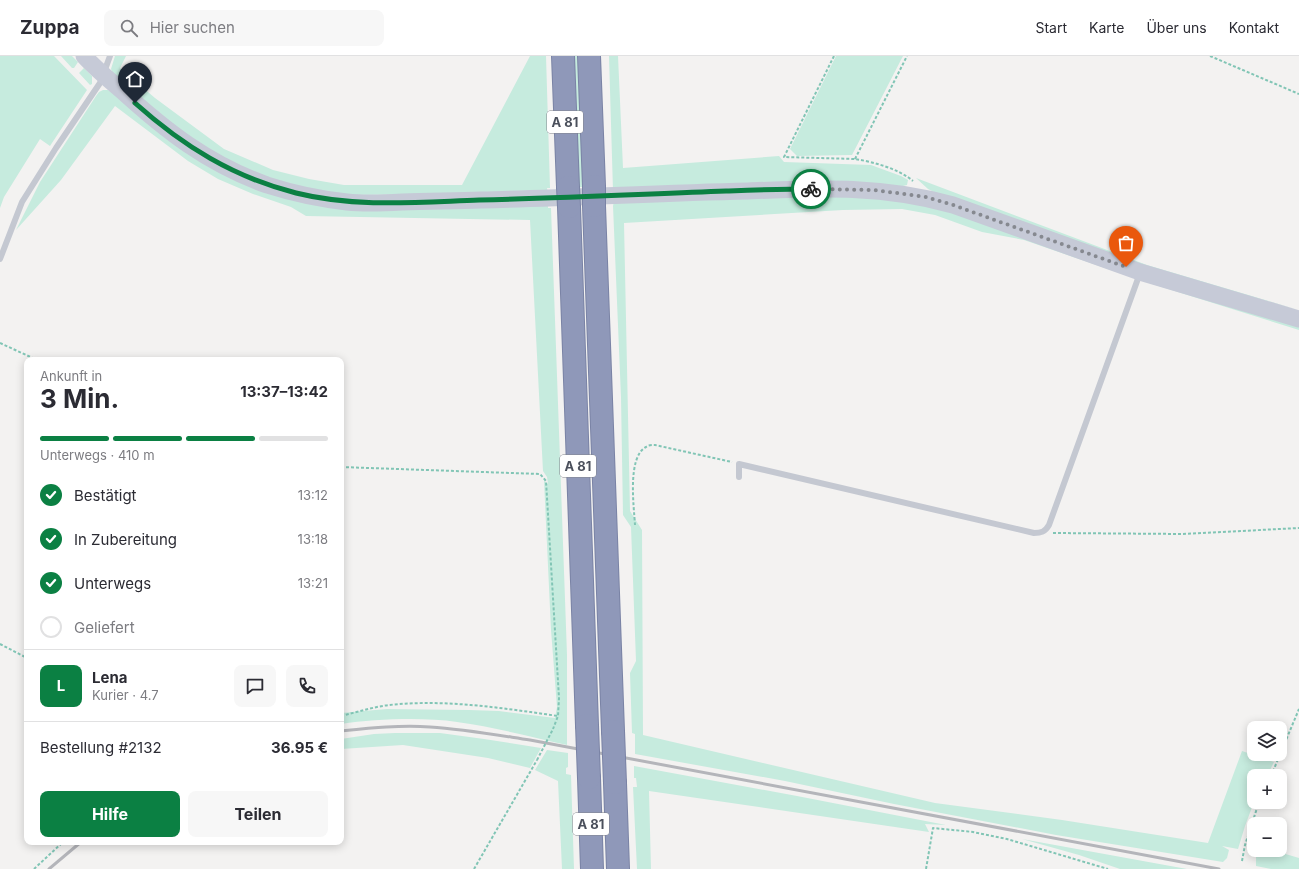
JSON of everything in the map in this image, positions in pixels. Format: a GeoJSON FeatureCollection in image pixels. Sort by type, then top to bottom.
{"type":"FeatureCollection","features":[{"type":"Feature","properties":{"kind":"highway","name":"A 81"},"geometry":{"type":"LineString","coordinates":[[563,56],[580,197],[613,731],[618,869]]}},
{"type":"Feature","properties":{"kind":"highway","name":"A 81"},"geometry":{"type":"LineString","coordinates":[[589,56],[580,197],[587,725],[592,869]]}},
{"type":"Feature","properties":{"kind":"main road"},"geometry":{"type":"LineString","coordinates":[[84,56],[145,112],[176,138],[208,158],[262,183],[323,199],[357,202],[546,199],[840,188],[874,190],[926,197],[1140,272],[1299,319]]}},
{"type":"Feature","properties":{"kind":"lane"},"geometry":{"type":"LineString","coordinates":[[0,258],[22,202],[100,83],[110,56]]}},
{"type":"Feature","properties":{"kind":"lane"},"geometry":{"type":"LineString","coordinates":[[739,477],[739,464],[1034,533],[1042,533],[1049,525],[1140,272]]}},
{"type":"Feature","properties":{"kind":"path"},"geometry":{"type":"LineString","coordinates":[[834,56],[784,157],[855,159],[875,163],[905,175],[914,182],[926,197]]}},
{"type":"Feature","properties":{"kind":"path"},"geometry":{"type":"LineString","coordinates":[[855,159],[907,56]]}},
{"type":"Feature","properties":{"kind":"path"},"geometry":{"type":"LineString","coordinates":[[1210,56],[1299,94]]}},
{"type":"Feature","properties":{"kind":"path"},"geometry":{"type":"LineString","coordinates":[[0,343],[30,357]]}},
{"type":"Feature","properties":{"kind":"path"},"geometry":{"type":"LineString","coordinates":[[635,525],[633,480],[636,461],[640,452],[646,446],[655,445],[739,464]]}},
{"type":"Feature","properties":{"kind":"path"},"geometry":{"type":"LineString","coordinates":[[344,468],[540,474],[546,481],[547,520],[559,698],[558,716],[538,760],[474,869]]}},
{"type":"Feature","properties":{"kind":"path"},"geometry":{"type":"LineString","coordinates":[[1042,533],[1183,534],[1299,528]]}},
{"type":"Feature","properties":{"kind":"path"},"geometry":{"type":"LineString","coordinates":[[0,644],[24,656]]}},
{"type":"Feature","properties":{"kind":"path"},"geometry":{"type":"LineString","coordinates":[[344,715],[388,705],[450,703],[500,707],[558,716]]}},
{"type":"Feature","properties":{"kind":"path"},"geometry":{"type":"LineString","coordinates":[[1274,769],[1299,709]]}},
{"type":"Feature","properties":{"kind":"path"},"geometry":{"type":"LineString","coordinates":[[1242,861],[1245,846],[1257,809]]}},
{"type":"Feature","properties":{"kind":"path"},"geometry":{"type":"LineString","coordinates":[[926,869],[933,828],[973,832],[1007,839],[1108,869]]}},
{"type":"Feature","properties":{"kind":"path"},"geometry":{"type":"LineString","coordinates":[[34,869],[60,845]]}},
{"type":"Feature","properties":{"kind":"green space"},"geometry":{"type":"Polygon","coordinates":[[[0,56],[54,56],[87,90],[50,146],[40,139],[4,197],[0,208],[0,56]]]}},
{"type":"Feature","properties":{"kind":"green space"},"geometry":{"type":"Polygon","coordinates":[[[61,56],[72,56],[78,62],[74,68],[72,68],[61,56]]]}},
{"type":"Feature","properties":{"kind":"green space"},"geometry":{"type":"Polygon","coordinates":[[[115,56],[126,56],[120,68],[155,98],[224,149],[273,170],[309,179],[344,185],[462,185],[530,56],[546,56],[550,188],[547,188],[548,193],[350,195],[315,191],[253,173],[197,145],[113,74],[111,69],[115,56]]]}},
{"type":"Feature","properties":{"kind":"green space"},"geometry":{"type":"Polygon","coordinates":[[[574,56],[578,56],[583,187],[577,187],[574,56]]]}},
{"type":"Feature","properties":{"kind":"green space"},"geometry":{"type":"Polygon","coordinates":[[[609,56],[618,56],[623,168],[779,156],[784,162],[871,165],[901,176],[908,180],[907,185],[613,191],[609,56]]]}},
{"type":"Feature","properties":{"kind":"green space"},"geometry":{"type":"Polygon","coordinates":[[[836,56],[903,56],[852,155],[797,156],[790,149],[836,56]]]}},
{"type":"Feature","properties":{"kind":"green space"},"geometry":{"type":"Polygon","coordinates":[[[84,68],[92,76],[92,84],[90,85],[79,73],[84,68]]]}},
{"type":"Feature","properties":{"kind":"green space"},"geometry":{"type":"Polygon","coordinates":[[[108,90],[279,195],[548,204],[548,208],[551,208],[567,655],[567,745],[512,732],[443,720],[399,719],[344,724],[344,713],[387,709],[499,711],[555,718],[557,707],[551,630],[544,481],[548,484],[547,477],[543,471],[530,220],[306,216],[291,207],[253,194],[218,179],[188,161],[115,106],[61,180],[16,230],[40,182],[99,92],[108,90]]]}},
{"type":"Feature","properties":{"kind":"green space"},"geometry":{"type":"Polygon","coordinates":[[[916,178],[1147,265],[1299,310],[1155,270],[936,193],[928,189],[916,178]]]}},
{"type":"Feature","properties":{"kind":"green space"},"geometry":{"type":"Polygon","coordinates":[[[856,195],[939,207],[1134,278],[1024,240],[982,232],[935,215],[902,209],[843,210],[624,223],[630,511],[642,530],[643,735],[935,803],[1062,820],[1208,843],[1242,751],[1247,753],[1247,761],[1274,762],[1270,769],[1247,769],[1247,809],[1251,809],[1248,817],[1247,817],[1238,849],[1222,846],[1229,850],[1227,858],[1223,862],[1056,835],[894,804],[785,781],[635,754],[635,734],[632,733],[630,673],[636,661],[631,527],[623,515],[621,397],[614,201],[856,195]]]}},
{"type":"Feature","properties":{"kind":"green space"},"geometry":{"type":"Polygon","coordinates":[[[1146,282],[1299,325],[1299,330],[1146,282]]]}},
{"type":"Feature","properties":{"kind":"green space"},"geometry":{"type":"Polygon","coordinates":[[[440,733],[541,748],[530,768],[488,758],[403,745],[344,749],[344,739],[374,734],[440,733]]]}},
{"type":"Feature","properties":{"kind":"green space"},"geometry":{"type":"Polygon","coordinates":[[[547,750],[568,753],[568,767],[566,768],[566,774],[571,775],[574,869],[562,869],[558,781],[535,770],[547,750]]]}},
{"type":"Feature","properties":{"kind":"green space"},"geometry":{"type":"Polygon","coordinates":[[[634,766],[946,825],[925,824],[929,832],[649,791],[651,869],[637,869],[633,787],[637,787],[636,778],[634,778],[634,766]]]}},
{"type":"Feature","properties":{"kind":"green space"},"geometry":{"type":"Polygon","coordinates":[[[1022,839],[1187,869],[1120,869],[1079,855],[1022,839]]]}},
{"type":"Feature","properties":{"kind":"green space"},"geometry":{"type":"Polygon","coordinates":[[[1287,854],[1299,858],[1299,869],[1271,869],[1256,866],[1256,857],[1287,857],[1287,854]]]}},
{"type":"Feature","properties":{"kind":"railway"},"geometry":{"type":"LineString","coordinates":[[344,731],[419,726],[530,740],[1219,869]]}},
{"type":"Feature","properties":{"kind":"railway"},"geometry":{"type":"LineString","coordinates":[[49,869],[77,845]]}},
{"type":"Feature","properties":{"kind":"way so far"},"geometry":{"type":"LineString","coordinates":[[811,189],[840,188],[874,190],[926,197],[953,205],[1126,267]]}},
{"type":"Feature","properties":{"kind":"route"},"geometry":{"type":"LineString","coordinates":[[135,103],[176,138],[208,158],[240,174],[267,185],[323,199],[350,202],[385,202],[546,199],[625,194],[811,189]]}}]}
